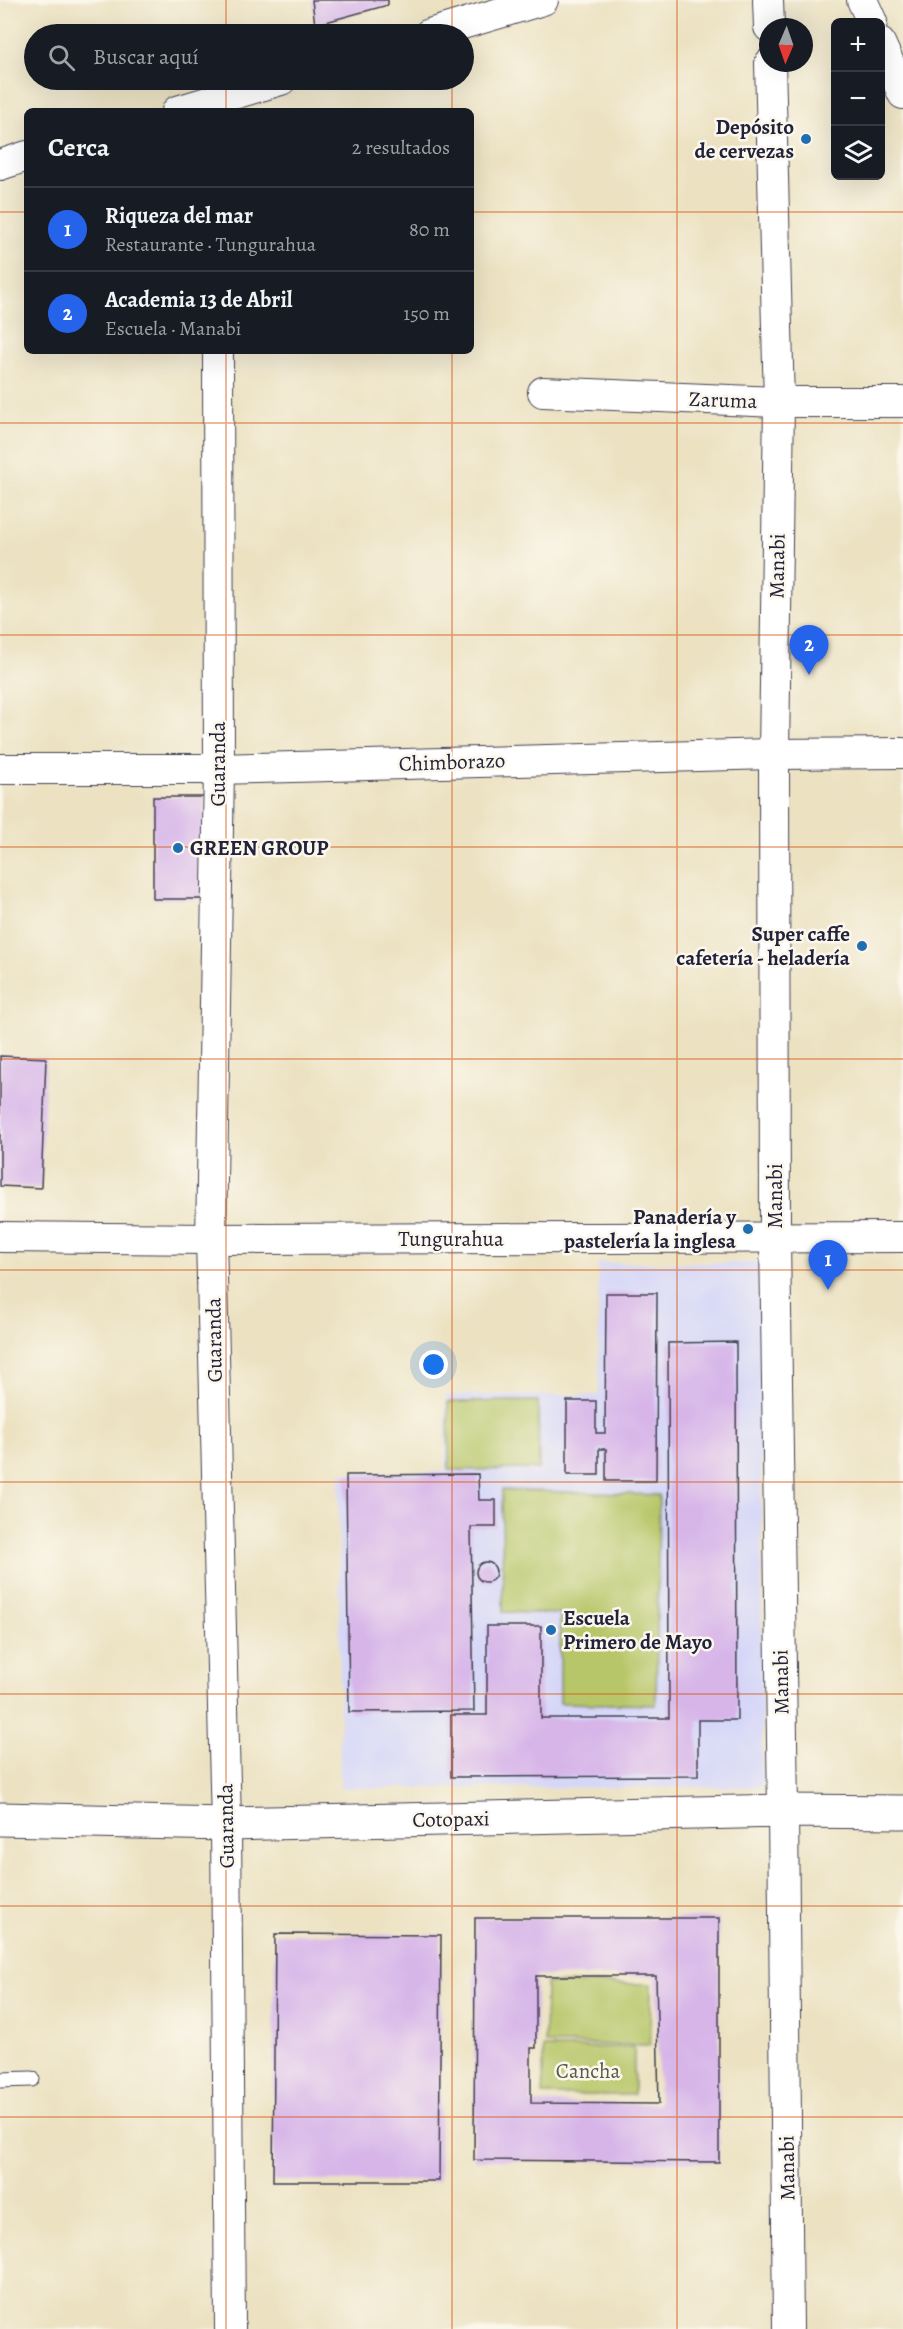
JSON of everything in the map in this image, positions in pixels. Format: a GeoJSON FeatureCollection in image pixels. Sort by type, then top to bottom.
{"type":"FeatureCollection","features":[{"type":"Feature","properties":{"kind":"street"},"geometry":{"type":"LineString","coordinates":[[463,24],[543,0]]}},
{"type":"Feature","properties":{"kind":"street"},"geometry":{"type":"LineString","coordinates":[[768,0],[769,18]]}},
{"type":"Feature","properties":{"kind":"street"},"geometry":{"type":"LineString","coordinates":[[862,0],[870,18]]}},
{"type":"Feature","properties":{"kind":"street"},"geometry":{"type":"LineString","coordinates":[[885,54],[903,94]]}},
{"type":"Feature","properties":{"kind":"street","name":"Manabi"},"geometry":{"type":"LineString","coordinates":[[770,72],[779,402],[774,754],[775,1238],[788,2329]]}},
{"type":"Feature","properties":{"kind":"street"},"geometry":{"type":"LineString","coordinates":[[198,108],[218,105],[256,90]]}},
{"type":"Feature","properties":{"kind":"street"},"geometry":{"type":"LineString","coordinates":[[0,165],[24,157]]}},
{"type":"Feature","properties":{"kind":"street","name":"Guaranda"},"geometry":{"type":"LineString","coordinates":[[218,354],[219,769],[211,1239],[226,1824],[230,2329]]}},
{"type":"Feature","properties":{"kind":"street","name":"Zaruma"},"geometry":{"type":"LineString","coordinates":[[543,392],[779,402],[903,402]]}},
{"type":"Feature","properties":{"kind":"street","name":"Chimborazo"},"geometry":{"type":"LineString","coordinates":[[0,769],[219,769],[774,754],[903,753]]}},
{"type":"Feature","properties":{"kind":"street","name":"Tungurahua"},"geometry":{"type":"LineString","coordinates":[[0,1237],[211,1239],[903,1237]]}},
{"type":"Feature","properties":{"kind":"street","name":"Cotopaxi"},"geometry":{"type":"LineString","coordinates":[[0,1819],[226,1824],[783,1811],[903,1812]]}},
{"type":"Feature","properties":{"kind":"lane"},"geometry":{"type":"LineString","coordinates":[[0,2080],[32,2079]]}},
{"type":"Feature","properties":{"kind":"shaded area","name":"Escuela Primero de Mayo"},"geometry":{"type":"Polygon","coordinates":[[[598,1263],[761,1263],[762,1787],[340,1788],[339,1473],[446,1472],[446,1395],[599,1395],[598,1263]]]}},
{"type":"Feature","properties":{"kind":"green space"},"geometry":{"type":"Polygon","coordinates":[[[538,1401],[539,1469],[449,1470],[448,1402],[538,1401]]]}},
{"type":"Feature","properties":{"kind":"green space"},"geometry":{"type":"Polygon","coordinates":[[[502,1490],[659,1495],[656,1705],[560,1703],[560,1614],[503,1612],[502,1490]]]}},
{"type":"Feature","properties":{"kind":"green space"},"geometry":{"type":"Polygon","coordinates":[[[546,1983],[651,1984],[650,2045],[545,2044],[546,1983]]]}},
{"type":"Feature","properties":{"kind":"green space","name":"Cancha"},"geometry":{"type":"Polygon","coordinates":[[[634,2047],[634,2095],[543,2095],[543,2048],[634,2047]]]}},
{"type":"Feature","properties":{"kind":"building"},"geometry":{"type":"Polygon","coordinates":[[[312,0],[388,0],[388,5],[315,24],[312,0]]]}},
{"type":"Feature","properties":{"kind":"building","name":"GREEN GROUP"},"geometry":{"type":"Polygon","coordinates":[[[153,797],[204,797],[204,899],[153,899],[153,797]]]}},
{"type":"Feature","properties":{"kind":"building"},"geometry":{"type":"Polygon","coordinates":[[[0,1056],[46,1058],[41,1188],[0,1186],[0,1056]]]}},
{"type":"Feature","properties":{"kind":"building"},"geometry":{"type":"Polygon","coordinates":[[[606,1293],[657,1293],[656,1481],[606,1481],[606,1449],[599,1449],[599,1475],[567,1475],[567,1401],[596,1401],[596,1433],[605,1433],[606,1293]]]}},
{"type":"Feature","properties":{"kind":"building"},"geometry":{"type":"Polygon","coordinates":[[[736,1342],[737,1720],[698,1720],[698,1776],[451,1777],[451,1715],[487,1715],[487,1626],[541,1626],[541,1718],[669,1718],[668,1343],[736,1342]]]}},
{"type":"Feature","properties":{"kind":"building"},"geometry":{"type":"Polygon","coordinates":[[[478,1474],[479,1500],[496,1500],[496,1527],[471,1527],[474,1711],[349,1712],[346,1475],[478,1474]]]}},
{"type":"Feature","properties":{"kind":"building"},"geometry":{"type":"Polygon","coordinates":[[[486,1562],[493,1565],[496,1572],[493,1579],[486,1582],[479,1579],[476,1572],[479,1565],[486,1562]]]}},
{"type":"Feature","properties":{"kind":"building"},"geometry":{"type":"Polygon","coordinates":[[[475,1918],[719,1918],[719,2162],[474,2160],[475,1918]],[[536,1976],[536,2048],[531,2048],[531,2103],[659,2104],[656,1976],[536,1976]]]}},
{"type":"Feature","properties":{"kind":"building"},"geometry":{"type":"Polygon","coordinates":[[[275,1934],[441,1935],[439,2181],[273,2181],[275,1934]]]}},
{"type":"Feature","properties":{"kind":"place","name":"Depósito de cervezas"},"geometry":{"type":"Point","coordinates":[806,139]}},
{"type":"Feature","properties":{"kind":"place","name":"Academia 13 de Abril"},"geometry":{"type":"Point","coordinates":[809,675]}},
{"type":"Feature","properties":{"kind":"place","name":"GREEN GROUP"},"geometry":{"type":"Point","coordinates":[178,848]}},
{"type":"Feature","properties":{"kind":"place","name":"Super caffe cafetería - heladería"},"geometry":{"type":"Point","coordinates":[862,946]}},
{"type":"Feature","properties":{"kind":"place","name":"Panadería y pastelería la inglesa"},"geometry":{"type":"Point","coordinates":[748,1229]}},
{"type":"Feature","properties":{"kind":"place","name":"Riqueza del mar"},"geometry":{"type":"Point","coordinates":[828,1290]}},
{"type":"Feature","properties":{"kind":"place","name":"Escuela Primero de Mayo"},"geometry":{"type":"Point","coordinates":[551,1630]}}]}
